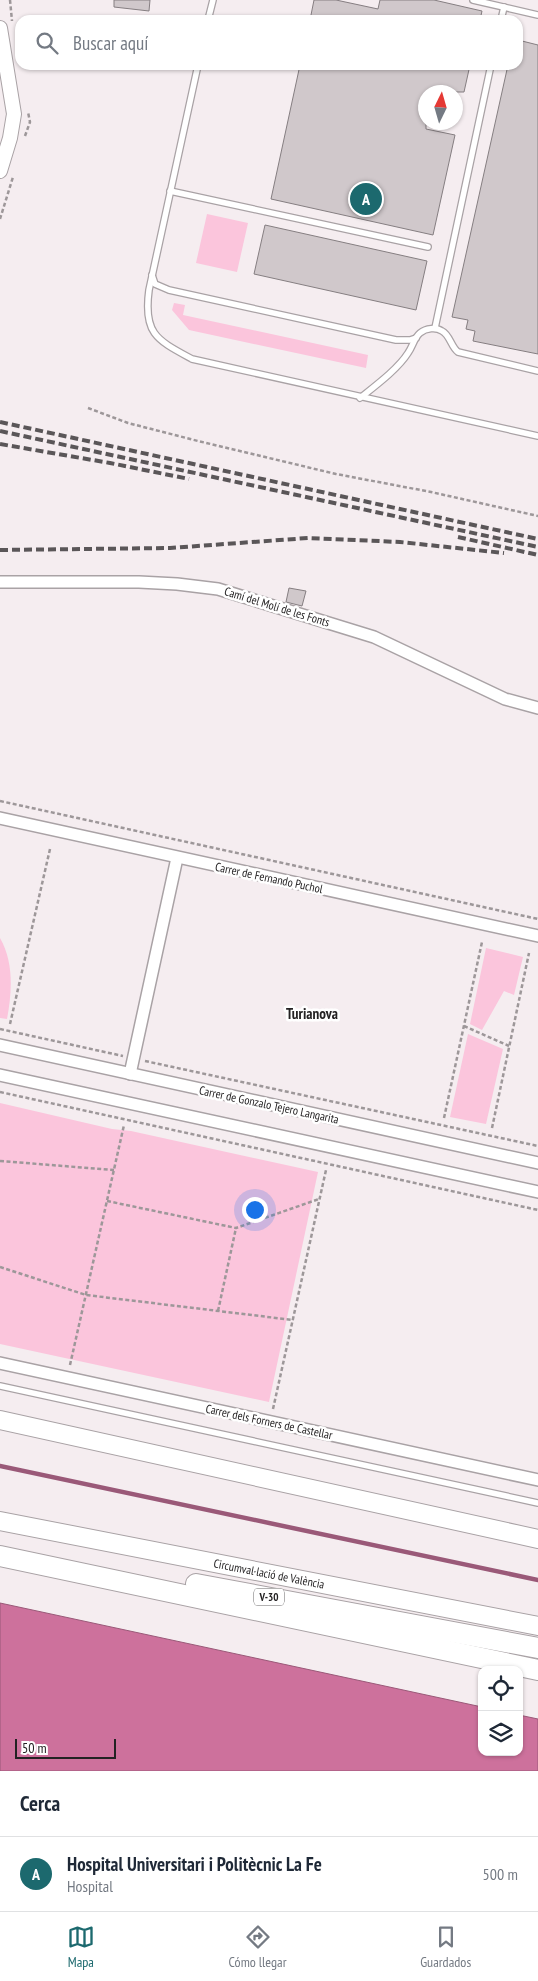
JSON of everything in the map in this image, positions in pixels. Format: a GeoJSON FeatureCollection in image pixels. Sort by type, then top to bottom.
{"type":"FeatureCollection","features":[{"type":"Feature","properties":{"kind":"highway"},"geometry":{"type":"LineString","coordinates":[[0,1420],[538,1539]]}},
{"type":"Feature","properties":{"kind":"highway","name":"Circumval·lació de València"},"geometry":{"type":"LineString","coordinates":[[0,1521],[538,1626]]}},
{"type":"Feature","properties":{"kind":"highway","name":"Circumval·lació de València"},"geometry":{"type":"LineString","coordinates":[[0,1545],[143,1574],[538,1648]]}},
{"type":"Feature","properties":{"kind":"highway"},"geometry":{"type":"LineString","coordinates":[[0,1556],[538,1670]]}},
{"type":"Feature","properties":{"kind":"street"},"geometry":{"type":"LineString","coordinates":[[0,28],[14,114],[10,138],[0,171]]}},
{"type":"Feature","properties":{"kind":"street","name":"Camí del Molí de les Fonts"},"geometry":{"type":"LineString","coordinates":[[0,582],[139,582],[218,589],[374,637],[505,699],[538,708]]}},
{"type":"Feature","properties":{"kind":"street","name":"Carrer de Fernando Puchol"},"geometry":{"type":"LineString","coordinates":[[0,818],[538,936]]}},
{"type":"Feature","properties":{"kind":"street"},"geometry":{"type":"LineString","coordinates":[[130,1074],[177,858]]}},
{"type":"Feature","properties":{"kind":"street","name":"Carrer de Gonzalo Tejero Langarita"},"geometry":{"type":"LineString","coordinates":[[0,1046],[538,1164]]}},
{"type":"Feature","properties":{"kind":"street"},"geometry":{"type":"LineString","coordinates":[[0,1075],[538,1192]]}},
{"type":"Feature","properties":{"kind":"street","name":"Carrer dels Forners de Castellar"},"geometry":{"type":"LineString","coordinates":[[0,1363],[538,1480]]}},
{"type":"Feature","properties":{"kind":"lane"},"geometry":{"type":"LineString","coordinates":[[209,15],[212,0]]}},
{"type":"Feature","properties":{"kind":"lane"},"geometry":{"type":"LineString","coordinates":[[473,0],[538,15]]}},
{"type":"Feature","properties":{"kind":"lane"},"geometry":{"type":"LineString","coordinates":[[502,15],[504,7]]}},
{"type":"Feature","properties":{"kind":"lane"},"geometry":{"type":"LineString","coordinates":[[197,70],[152,272],[147,312],[151,329],[162,342],[192,359],[360,398],[538,436]]}},
{"type":"Feature","properties":{"kind":"lane"},"geometry":{"type":"LineString","coordinates":[[435,328],[491,70]]}},
{"type":"Feature","properties":{"kind":"lane"},"geometry":{"type":"LineString","coordinates":[[170,191],[428,247]]}},
{"type":"Feature","properties":{"kind":"lane"},"geometry":{"type":"LineString","coordinates":[[152,272],[152,279],[155,284],[169,290],[396,340],[416,338]]}},
{"type":"Feature","properties":{"kind":"lane"},"geometry":{"type":"LineString","coordinates":[[360,398],[408,354],[416,338],[426,329],[435,328],[444,331],[454,349],[458,352],[538,371]]}},
{"type":"Feature","properties":{"kind":"lane"},"geometry":{"type":"LineString","coordinates":[[0,1386],[538,1503]]}},
{"type":"Feature","properties":{"kind":"path"},"geometry":{"type":"LineString","coordinates":[[88,408],[128,423],[198,442],[336,474],[431,492],[538,516]]}},
{"type":"Feature","properties":{"kind":"path"},"geometry":{"type":"LineString","coordinates":[[0,801],[538,919]]}},
{"type":"Feature","properties":{"kind":"path"},"geometry":{"type":"LineString","coordinates":[[10,1024],[50,849]]}},
{"type":"Feature","properties":{"kind":"path"},"geometry":{"type":"LineString","coordinates":[[444,1118],[482,942]]}},
{"type":"Feature","properties":{"kind":"path"},"geometry":{"type":"LineString","coordinates":[[492,1128],[529,953]]}},
{"type":"Feature","properties":{"kind":"path"},"geometry":{"type":"LineString","coordinates":[[464,1026],[509,1046]]}},
{"type":"Feature","properties":{"kind":"path"},"geometry":{"type":"LineString","coordinates":[[0,1029],[538,1146]]}},
{"type":"Feature","properties":{"kind":"path"},"geometry":{"type":"LineString","coordinates":[[0,1092],[538,1210]]}},
{"type":"Feature","properties":{"kind":"path"},"geometry":{"type":"LineString","coordinates":[[347,1122],[351,1105]]}},
{"type":"Feature","properties":{"kind":"path"},"geometry":{"type":"LineString","coordinates":[[70,1365],[124,1126]]}},
{"type":"Feature","properties":{"kind":"path"},"geometry":{"type":"LineString","coordinates":[[495,1154],[499,1137]]}},
{"type":"Feature","properties":{"kind":"path"},"geometry":{"type":"LineString","coordinates":[[337,1166],[340,1150]]}},
{"type":"Feature","properties":{"kind":"path"},"geometry":{"type":"LineString","coordinates":[[0,1162],[114,1170]]}},
{"type":"Feature","properties":{"kind":"path"},"geometry":{"type":"LineString","coordinates":[[273,1409],[326,1170]]}},
{"type":"Feature","properties":{"kind":"path"},"geometry":{"type":"LineString","coordinates":[[107,1201],[236,1228],[319,1199]]}},
{"type":"Feature","properties":{"kind":"path"},"geometry":{"type":"LineString","coordinates":[[218,1312],[236,1228]]}},
{"type":"Feature","properties":{"kind":"path"},"geometry":{"type":"LineString","coordinates":[[0,1268],[86,1295],[293,1320]]}},
{"type":"Feature","properties":{"kind":"shaded area"},"geometry":{"type":"Polygon","coordinates":[[[207,214],[248,223],[237,272],[196,263],[207,214]]]}},
{"type":"Feature","properties":{"kind":"shaded area"},"geometry":{"type":"Polygon","coordinates":[[[174,303],[185,305],[183,315],[368,355],[366,368],[189,330],[172,310],[174,303]]]}},
{"type":"Feature","properties":{"kind":"shaded area"},"geometry":{"type":"Polygon","coordinates":[[[0,938],[8,957],[11,978],[7,1019],[0,1018],[0,938]]]}},
{"type":"Feature","properties":{"kind":"shaded area"},"geometry":{"type":"Polygon","coordinates":[[[486,948],[523,957],[514,995],[504,991],[482,1030],[470,1024],[486,948]]]}},
{"type":"Feature","properties":{"kind":"shaded area"},"geometry":{"type":"Polygon","coordinates":[[[468,1034],[503,1049],[486,1124],[450,1117],[468,1034]]]}},
{"type":"Feature","properties":{"kind":"shaded area"},"geometry":{"type":"Polygon","coordinates":[[[0,1103],[112,1129],[131,1131],[318,1172],[269,1402],[0,1344],[0,1103]]]}},
{"type":"Feature","properties":{"kind":"shaded area"},"geometry":{"type":"Polygon","coordinates":[[[0,1603],[478,1706],[478,1756],[523,1756],[523,1716],[538,1719],[538,1771],[0,1771],[0,1603]]]}},
{"type":"Feature","properties":{"kind":"building"},"geometry":{"type":"Polygon","coordinates":[[[114,0],[150,0],[149,11],[114,7],[114,0]]]}},
{"type":"Feature","properties":{"kind":"building"},"geometry":{"type":"Polygon","coordinates":[[[314,0],[336,0],[378,9],[380,0],[434,0],[482,11],[481,15],[311,15],[314,0]]]}},
{"type":"Feature","properties":{"kind":"building"},"geometry":{"type":"Polygon","coordinates":[[[523,41],[538,45],[538,354],[473,341],[475,331],[466,329],[468,320],[452,317],[507,70],[523,70],[523,41]]]}},
{"type":"Feature","properties":{"kind":"building"},"geometry":{"type":"Polygon","coordinates":[[[299,70],[469,70],[464,92],[463,85],[418,85],[418,130],[431,130],[455,135],[433,235],[271,199],[299,70]]]}},
{"type":"Feature","properties":{"kind":"building"},"geometry":{"type":"Polygon","coordinates":[[[265,225],[427,261],[416,310],[254,274],[265,225]]]}},
{"type":"Feature","properties":{"kind":"building"},"geometry":{"type":"Polygon","coordinates":[[[289,588],[306,591],[302,606],[286,602],[289,588]]]}},
{"type":"Feature","properties":{"kind":"waterway"},"geometry":{"type":"LineString","coordinates":[[0,1466],[538,1580]]}},
{"type":"Feature","properties":{"kind":"railway"},"geometry":{"type":"LineString","coordinates":[[0,422],[538,539]]}},
{"type":"Feature","properties":{"kind":"railway"},"geometry":{"type":"LineString","coordinates":[[0,431],[538,547]]}},
{"type":"Feature","properties":{"kind":"railway"},"geometry":{"type":"LineString","coordinates":[[0,444],[189,479]]}},
{"type":"Feature","properties":{"kind":"railway"},"geometry":{"type":"LineString","coordinates":[[458,537],[538,555]]}},
{"type":"Feature","properties":{"kind":"railway"},"geometry":{"type":"LineString","coordinates":[[0,550],[170,548],[308,538],[400,542],[504,553]]}},
{"type":"Feature","properties":{"kind":"place","name":"Hospital Universitari i Politècnic La Fe"},"geometry":{"type":"Point","coordinates":[366,199]}},
{"type":"Feature","properties":{"kind":"district","name":"Turianova"},"geometry":{"type":"Point","coordinates":[312,1014]}}]}
